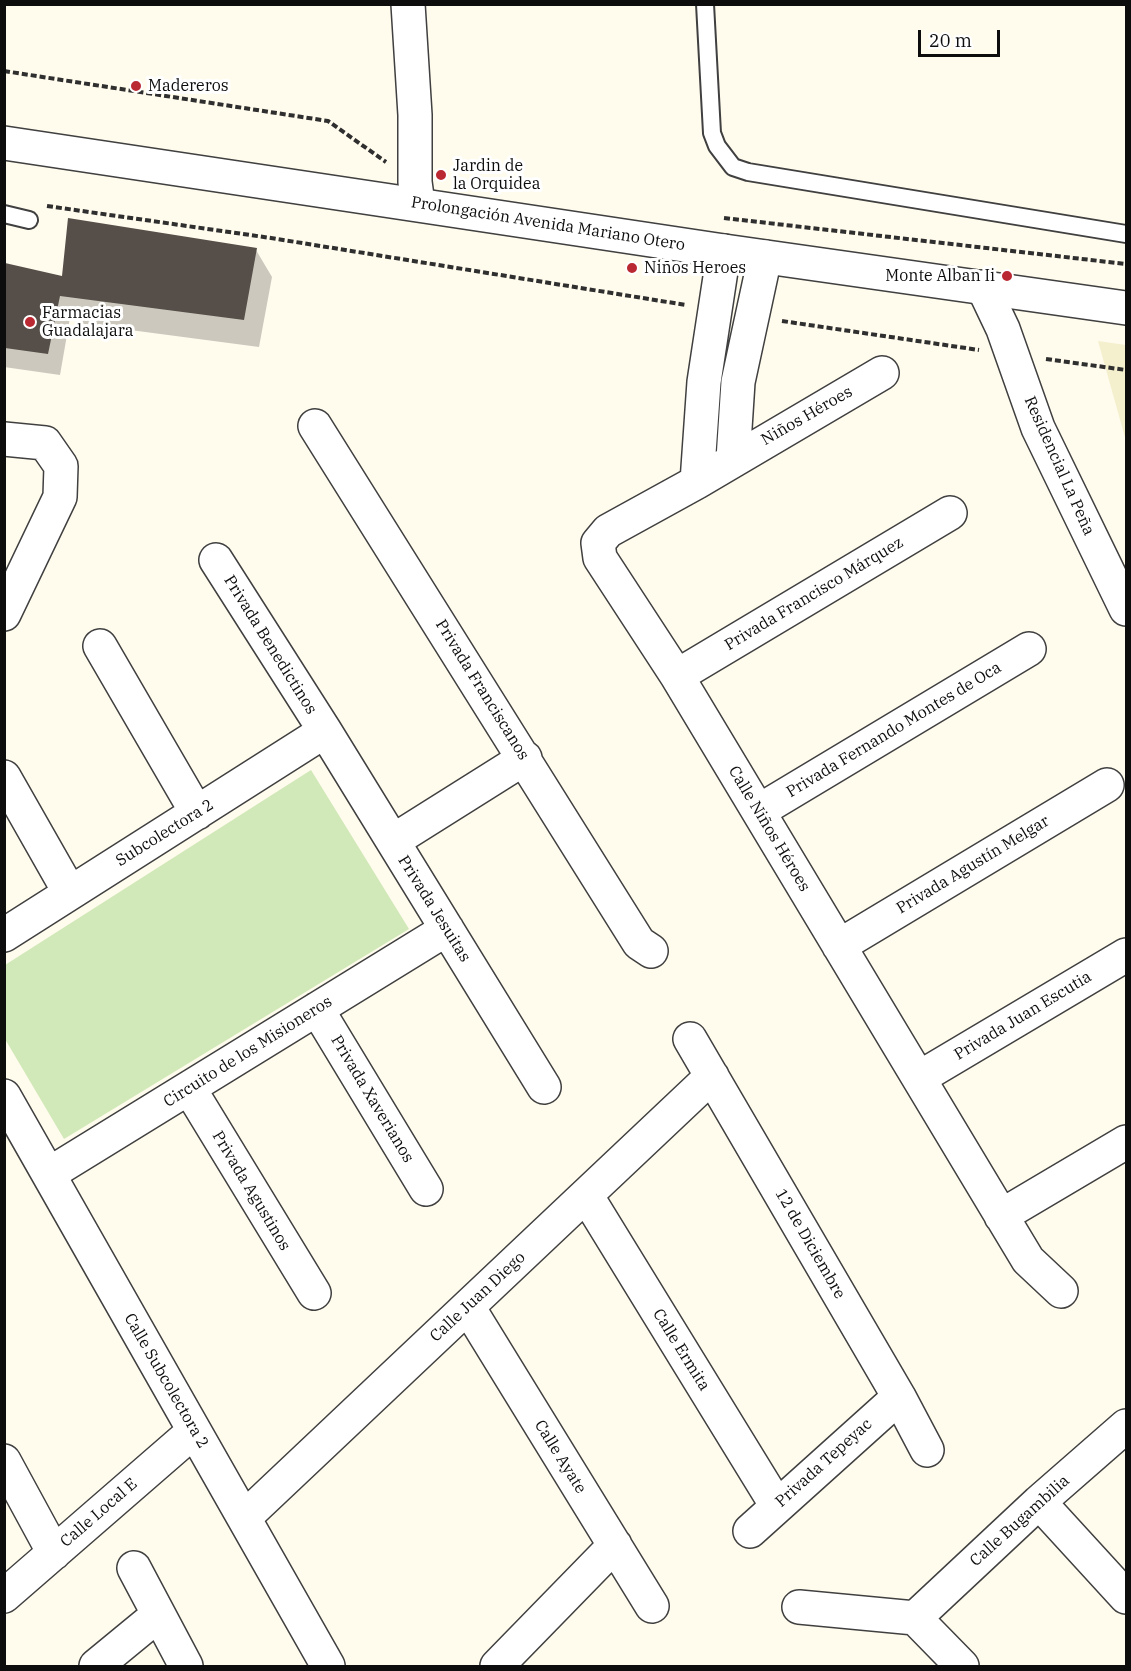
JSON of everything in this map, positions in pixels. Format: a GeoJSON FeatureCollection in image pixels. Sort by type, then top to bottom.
{"type":"FeatureCollection","features":[{"type":"Feature","properties":{"kind":"street"},"geometry":{"type":"LineString","coordinates":[[408,4],[417,193]]}},
{"type":"Feature","properties":{"kind":"street","name":"Prolongación Avenida Mariano Otero"},"geometry":{"type":"LineString","coordinates":[[4,143],[417,193],[724,251],[1126,308]]}},
{"type":"Feature","properties":{"kind":"street"},"geometry":{"type":"LineString","coordinates":[[697,482],[704,382],[724,251]]}},
{"type":"Feature","properties":{"kind":"street"},"geometry":{"type":"LineString","coordinates":[[733,459],[738,382],[765,256]]}},
{"type":"Feature","properties":{"kind":"street","name":"Residencial La Peña"},"geometry":{"type":"LineString","coordinates":[[983,287],[1003,329],[1038,428],[1126,609]]}},
{"type":"Feature","properties":{"kind":"street","name":"Niños Héroes"},"geometry":{"type":"LineString","coordinates":[[733,459],[882,373]]}},
{"type":"Feature","properties":{"kind":"street","name":"Privada Franciscanos"},"geometry":{"type":"LineString","coordinates":[[315,426],[639,943],[651,951]]}},
{"type":"Feature","properties":{"kind":"street"},"geometry":{"type":"LineString","coordinates":[[4,439],[45,443],[61,466],[60,497],[4,614]]}},
{"type":"Feature","properties":{"kind":"street","name":"Calle Niños Héroes"},"geometry":{"type":"LineString","coordinates":[[733,459],[697,482],[608,531],[598,543],[600,558],[677,676],[1028,1260],[1061,1291]]}},
{"type":"Feature","properties":{"kind":"street","name":"Privada Francisco Márquez"},"geometry":{"type":"LineString","coordinates":[[677,676],[950,513]]}},
{"type":"Feature","properties":{"kind":"street","name":"Privada Benedictinos"},"geometry":{"type":"LineString","coordinates":[[216,560],[325,731]]}},
{"type":"Feature","properties":{"kind":"street"},"geometry":{"type":"LineString","coordinates":[[100,646],[197,813]]}},
{"type":"Feature","properties":{"kind":"street","name":"Privada Fernando Montes de Oca"},"geometry":{"type":"LineString","coordinates":[[759,811],[1029,649]]}},
{"type":"Feature","properties":{"kind":"street","name":"Subcolectora 2"},"geometry":{"type":"LineString","coordinates":[[4,935],[325,731]]}},
{"type":"Feature","properties":{"kind":"street","name":"Privada Jesuitas"},"geometry":{"type":"LineString","coordinates":[[325,731],[544,1087]]}},
{"type":"Feature","properties":{"kind":"street"},"geometry":{"type":"LineString","coordinates":[[393,841],[525,758]]}},
{"type":"Feature","properties":{"kind":"street"},"geometry":{"type":"LineString","coordinates":[[4,777],[70,893]]}},
{"type":"Feature","properties":{"kind":"street","name":"Privada Agustín Melgar"},"geometry":{"type":"LineString","coordinates":[[839,946],[1107,785]]}},
{"type":"Feature","properties":{"kind":"street","name":"Circuito de los Misioneros"},"geometry":{"type":"LineString","coordinates":[[49,1174],[447,929]]}},
{"type":"Feature","properties":{"kind":"street","name":"Privada Juan Escutia"},"geometry":{"type":"LineString","coordinates":[[919,1078],[1126,955]]}},
{"type":"Feature","properties":{"kind":"street","name":"Privada Xaverianos"},"geometry":{"type":"LineString","coordinates":[[317,1009],[426,1189]]}},
{"type":"Feature","properties":{"kind":"street","name":"12 de Diciembre"},"geometry":{"type":"LineString","coordinates":[[690,1039],[899,1397],[927,1450]]}},
{"type":"Feature","properties":{"kind":"street","name":"Calle Juan Diego"},"geometry":{"type":"LineString","coordinates":[[244,1518],[712,1076]]}},
{"type":"Feature","properties":{"kind":"street","name":"Privada Agustinos"},"geometry":{"type":"LineString","coordinates":[[189,1088],[314,1293]]}},
{"type":"Feature","properties":{"kind":"street","name":"Calle Subcolectora 2"},"geometry":{"type":"LineString","coordinates":[[4,1096],[328,1666]]}},
{"type":"Feature","properties":{"kind":"street"},"geometry":{"type":"LineString","coordinates":[[1001,1216],[1126,1142]]}},
{"type":"Feature","properties":{"kind":"street","name":"Calle Ermita"},"geometry":{"type":"LineString","coordinates":[[586,1195],[777,1506]]}},
{"type":"Feature","properties":{"kind":"street","name":"Calle Ayate"},"geometry":{"type":"LineString","coordinates":[[468,1307],[652,1606]]}},
{"type":"Feature","properties":{"kind":"street","name":"Privada Tepeyac"},"geometry":{"type":"LineString","coordinates":[[750,1531],[899,1397]]}},
{"type":"Feature","properties":{"kind":"street","name":"Calle Bugambilia"},"geometry":{"type":"LineString","coordinates":[[915,1618],[1038,1502],[1126,1426]]}},
{"type":"Feature","properties":{"kind":"street","name":"Calle Local E"},"geometry":{"type":"LineString","coordinates":[[4,1596],[194,1431]]}},
{"type":"Feature","properties":{"kind":"street"},"geometry":{"type":"LineString","coordinates":[[4,1461],[54,1553]]}},
{"type":"Feature","properties":{"kind":"street"},"geometry":{"type":"LineString","coordinates":[[1038,1502],[1126,1597]]}},
{"type":"Feature","properties":{"kind":"street"},"geometry":{"type":"LineString","coordinates":[[497,1666],[615,1545]]}},
{"type":"Feature","properties":{"kind":"street"},"geometry":{"type":"LineString","coordinates":[[134,1568],[186,1666]]}},
{"type":"Feature","properties":{"kind":"street"},"geometry":{"type":"LineString","coordinates":[[799,1607],[915,1618],[962,1666]]}},
{"type":"Feature","properties":{"kind":"street"},"geometry":{"type":"LineString","coordinates":[[96,1666],[158,1615]]}},
{"type":"Feature","properties":{"kind":"lane"},"geometry":{"type":"LineString","coordinates":[[705,4],[712,133],[717,146],[733,167],[748,172],[1126,234]]}},
{"type":"Feature","properties":{"kind":"lane"},"geometry":{"type":"LineString","coordinates":[[4,214],[29,220]]}},
{"type":"Feature","properties":{"kind":"path"},"geometry":{"type":"LineString","coordinates":[[4,71],[328,121],[417,193]]}},
{"type":"Feature","properties":{"kind":"path"},"geometry":{"type":"LineString","coordinates":[[39,205],[271,238],[715,310]]}},
{"type":"Feature","properties":{"kind":"path"},"geometry":{"type":"LineString","coordinates":[[723,218],[1126,264]]}},
{"type":"Feature","properties":{"kind":"path"},"geometry":{"type":"LineString","coordinates":[[752,316],[857,333],[1126,370]]}},
{"type":"Feature","properties":{"kind":"shaded area"},"geometry":{"type":"Polygon","coordinates":[[[1098,341],[1126,345],[1126,441],[1098,341]]]}},
{"type":"Feature","properties":{"kind":"green space"},"geometry":{"type":"Polygon","coordinates":[[[311,770],[409,929],[64,1139],[5,1039],[5,965],[311,770]]]}},
{"type":"Feature","properties":{"kind":"building"},"geometry":{"type":"Polygon","coordinates":[[[68,218],[257,248],[244,320],[60,296],[48,354],[5,348],[5,263],[62,276],[68,218]]]}},
{"type":"Feature","properties":{"kind":"place","name":"Madereros"},"geometry":{"type":"Point","coordinates":[136,86]}},
{"type":"Feature","properties":{"kind":"place","name":"Jardin de la Orquidea"},"geometry":{"type":"Point","coordinates":[441,175]}},
{"type":"Feature","properties":{"kind":"place","name":"Niños Heroes"},"geometry":{"type":"Point","coordinates":[632,268]}},
{"type":"Feature","properties":{"kind":"place","name":"Monte Alban Ii"},"geometry":{"type":"Point","coordinates":[1007,276]}},
{"type":"Feature","properties":{"kind":"place","name":"Farmacias Guadalajara"},"geometry":{"type":"Point","coordinates":[30,322]}}]}
